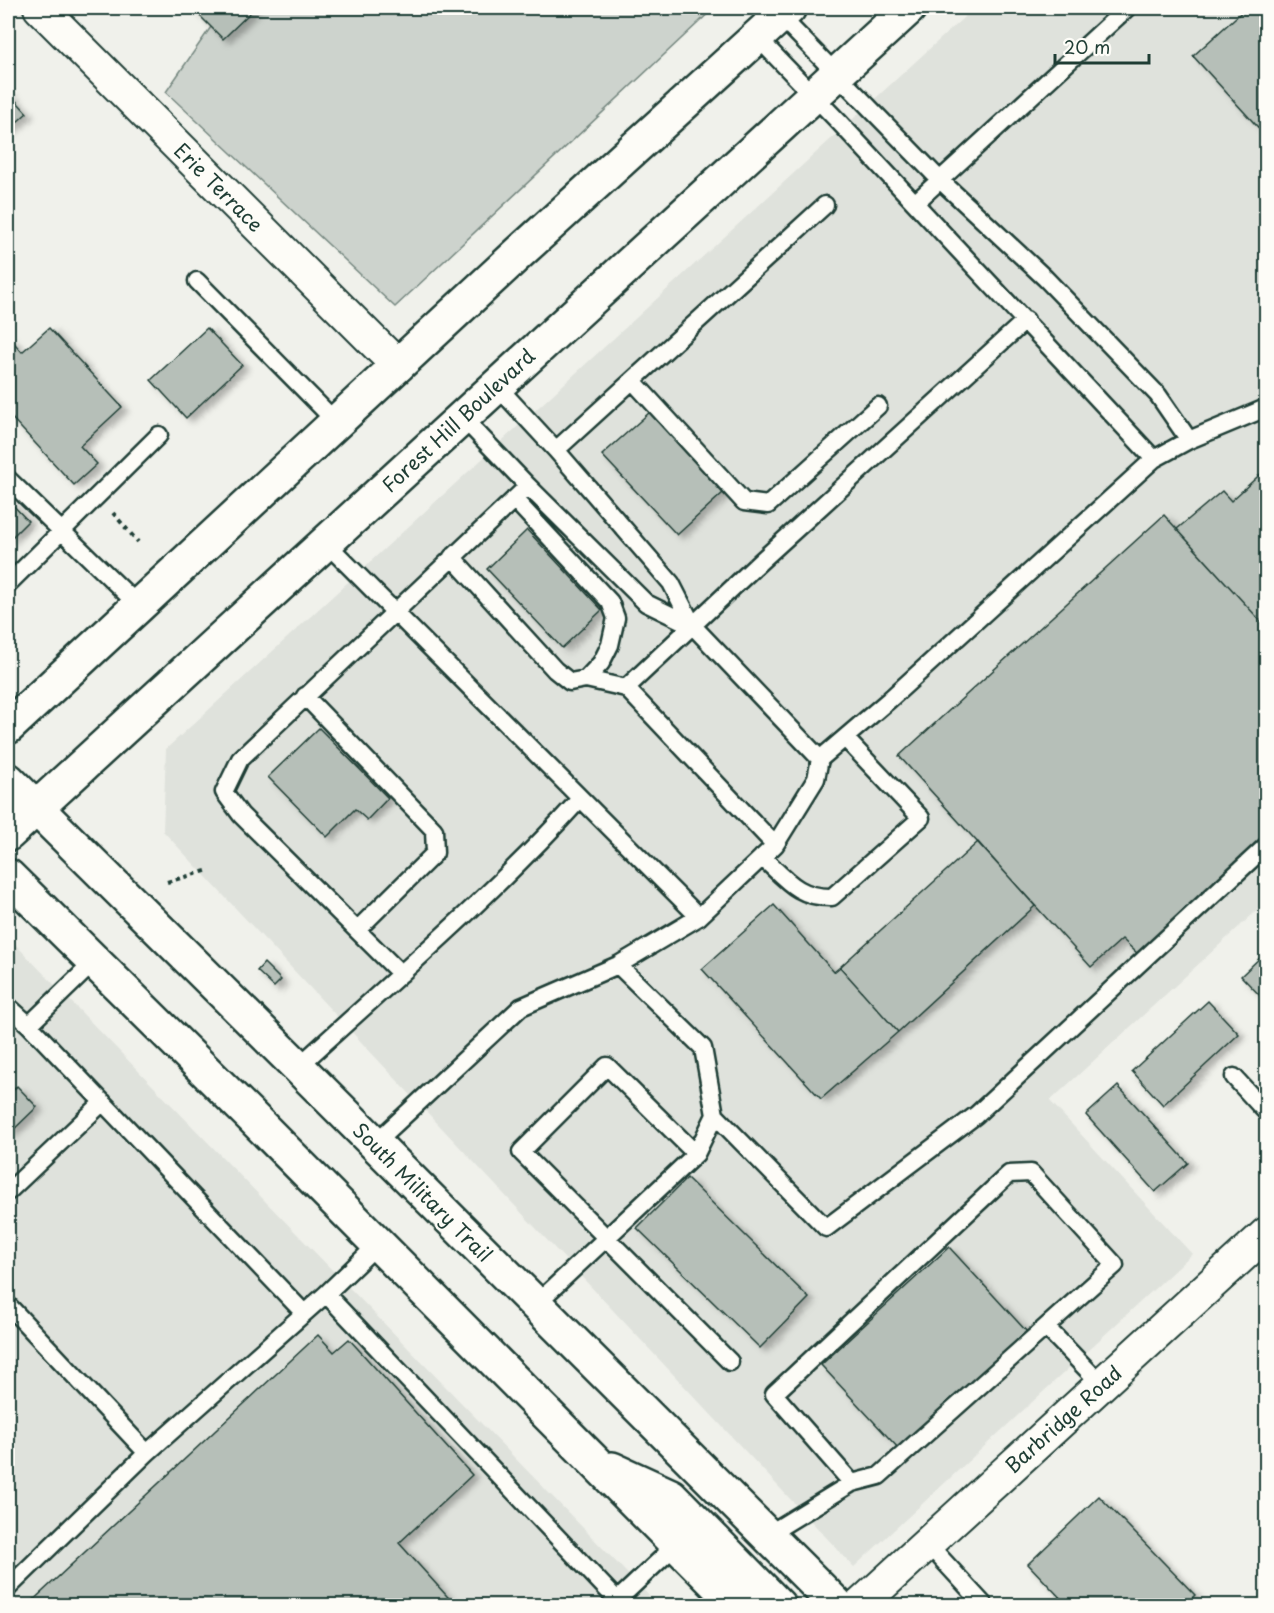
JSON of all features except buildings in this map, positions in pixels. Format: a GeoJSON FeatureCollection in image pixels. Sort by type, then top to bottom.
{"type":"FeatureCollection","features":[{"type":"Feature","properties":{"kind":"main road","name":"Forest Hill Boulevard"},"geometry":{"type":"LineString","coordinates":[[8,834],[909,8]]}},
{"type":"Feature","properties":{"kind":"main road"},"geometry":{"type":"LineString","coordinates":[[8,727],[776,20]]}},
{"type":"Feature","properties":{"kind":"main road","name":"South Military Trail"},"geometry":{"type":"LineString","coordinates":[[8,780],[838,1605]]}},
{"type":"Feature","properties":{"kind":"main road"},"geometry":{"type":"LineString","coordinates":[[8,876],[738,1605]]}},
{"type":"Feature","properties":{"kind":"main road"},"geometry":{"type":"LineString","coordinates":[[594,1461],[671,1496],[779,1605]]}},
{"type":"Feature","properties":{"kind":"street","name":"Erie Terrace"},"geometry":{"type":"LineString","coordinates":[[40,8],[398,366]]}},
{"type":"Feature","properties":{"kind":"street","name":"Barbridge Road"},"geometry":{"type":"LineString","coordinates":[[859,1605],[1266,1234]]}},
{"type":"Feature","properties":{"kind":"lane"},"geometry":{"type":"LineString","coordinates":[[915,203],[1127,8]]}},
{"type":"Feature","properties":{"kind":"lane"},"geometry":{"type":"LineString","coordinates":[[776,20],[915,203],[1154,459]]}},
{"type":"Feature","properties":{"kind":"lane"},"geometry":{"type":"LineString","coordinates":[[776,20],[825,84],[940,180],[1045,278],[1158,395],[1189,440]]}},
{"type":"Feature","properties":{"kind":"lane"},"geometry":{"type":"LineString","coordinates":[[556,450],[825,205]]}},
{"type":"Feature","properties":{"kind":"lane"},"geometry":{"type":"LineString","coordinates":[[197,281],[337,423]]}},
{"type":"Feature","properties":{"kind":"lane"},"geometry":{"type":"LineString","coordinates":[[626,687],[1026,320]]}},
{"type":"Feature","properties":{"kind":"lane"},"geometry":{"type":"LineString","coordinates":[[633,381],[744,502],[768,505],[878,406]]}},
{"type":"Feature","properties":{"kind":"lane"},"geometry":{"type":"LineString","coordinates":[[496,385],[556,450],[671,583],[693,626],[820,759]]}},
{"type":"Feature","properties":{"kind":"lane"},"geometry":{"type":"LineString","coordinates":[[375,1143],[521,1007],[618,965],[699,917],[775,845],[816,779],[820,759],[889,700],[1154,459],[1189,440],[1266,408]]}},
{"type":"Feature","properties":{"kind":"lane"},"geometry":{"type":"LineString","coordinates":[[462,417],[646,603],[693,626]]}},
{"type":"Feature","properties":{"kind":"lane"},"geometry":{"type":"LineString","coordinates":[[8,584],[159,435]]}},
{"type":"Feature","properties":{"kind":"lane"},"geometry":{"type":"LineString","coordinates":[[8,478],[139,606]]}},
{"type":"Feature","properties":{"kind":"lane"},"geometry":{"type":"LineString","coordinates":[[401,974],[241,815],[224,792],[240,759],[528,486]]}},
{"type":"Feature","properties":{"kind":"lane"},"geometry":{"type":"LineString","coordinates":[[514,499],[610,602],[615,618],[609,645],[602,663],[586,679]]}},
{"type":"Feature","properties":{"kind":"lane"},"geometry":{"type":"LineString","coordinates":[[325,542],[699,917]]}},
{"type":"Feature","properties":{"kind":"lane"},"geometry":{"type":"LineString","coordinates":[[452,557],[555,670],[570,682],[586,679],[626,687],[775,845]]}},
{"type":"Feature","properties":{"kind":"lane"},"geometry":{"type":"LineString","coordinates":[[306,696],[434,830],[435,853],[357,930]]}},
{"type":"Feature","properties":{"kind":"lane"},"geometry":{"type":"LineString","coordinates":[[762,857],[798,891],[815,898],[832,897],[921,818],[845,738]]}},
{"type":"Feature","properties":{"kind":"lane"},"geometry":{"type":"LineString","coordinates":[[298,1066],[401,974],[549,833],[580,799]]}},
{"type":"Feature","properties":{"kind":"lane"},"geometry":{"type":"LineString","coordinates":[[618,965],[703,1048],[715,1115],[826,1228],[975,1115],[1266,846]]}},
{"type":"Feature","properties":{"kind":"lane"},"geometry":{"type":"LineString","coordinates":[[29,1025],[94,962]]}},
{"type":"Feature","properties":{"kind":"lane"},"geometry":{"type":"LineString","coordinates":[[8,1006],[29,1025],[304,1313]]}},
{"type":"Feature","properties":{"kind":"lane"},"geometry":{"type":"LineString","coordinates":[[696,1154],[607,1066],[520,1152],[730,1362]]}},
{"type":"Feature","properties":{"kind":"lane"},"geometry":{"type":"LineString","coordinates":[[1234,1077],[1266,1112]]}},
{"type":"Feature","properties":{"kind":"lane"},"geometry":{"type":"LineString","coordinates":[[8,1192],[103,1102]]}},
{"type":"Feature","properties":{"kind":"lane"},"geometry":{"type":"LineString","coordinates":[[536,1304],[696,1154],[715,1115]]}},
{"type":"Feature","properties":{"kind":"lane"},"geometry":{"type":"LineString","coordinates":[[767,1535],[852,1482],[879,1476],[1115,1265],[1031,1173],[1009,1174],[774,1394],[852,1482]]}},
{"type":"Feature","properties":{"kind":"lane"},"geometry":{"type":"LineString","coordinates":[[8,1588],[147,1453],[326,1294],[378,1244]]}},
{"type":"Feature","properties":{"kind":"lane"},"geometry":{"type":"LineString","coordinates":[[326,1294],[615,1604],[677,1544]]}},
{"type":"Feature","properties":{"kind":"lane"},"geometry":{"type":"LineString","coordinates":[[8,1305],[147,1453]]}},
{"type":"Feature","properties":{"kind":"lane"},"geometry":{"type":"LineString","coordinates":[[1046,1327],[1101,1384]]}},
{"type":"Feature","properties":{"kind":"lane"},"geometry":{"type":"LineString","coordinates":[[927,1544],[985,1605]]}},
{"type":"Feature","properties":{"kind":"path"},"geometry":{"type":"LineString","coordinates":[[110,509],[138,542]]}},
{"type":"Feature","properties":{"kind":"path"},"geometry":{"type":"LineString","coordinates":[[167,882],[209,870]]}},
{"type":"Feature","properties":{"kind":"shaded area"},"geometry":{"type":"Polygon","coordinates":[[[224,8],[714,8],[395,307],[166,92],[224,8]]]}},
{"type":"Feature","properties":{"kind":"shaded area"},"geometry":{"type":"Polygon","coordinates":[[[974,8],[1266,8],[1266,902],[1050,1101],[1192,1254],[854,1567],[163,831],[166,749],[974,8]]]}},
{"type":"Feature","properties":{"kind":"shaded area"},"geometry":{"type":"Polygon","coordinates":[[[8,941],[12,941],[658,1605],[8,1605],[8,941]]]}}]}
